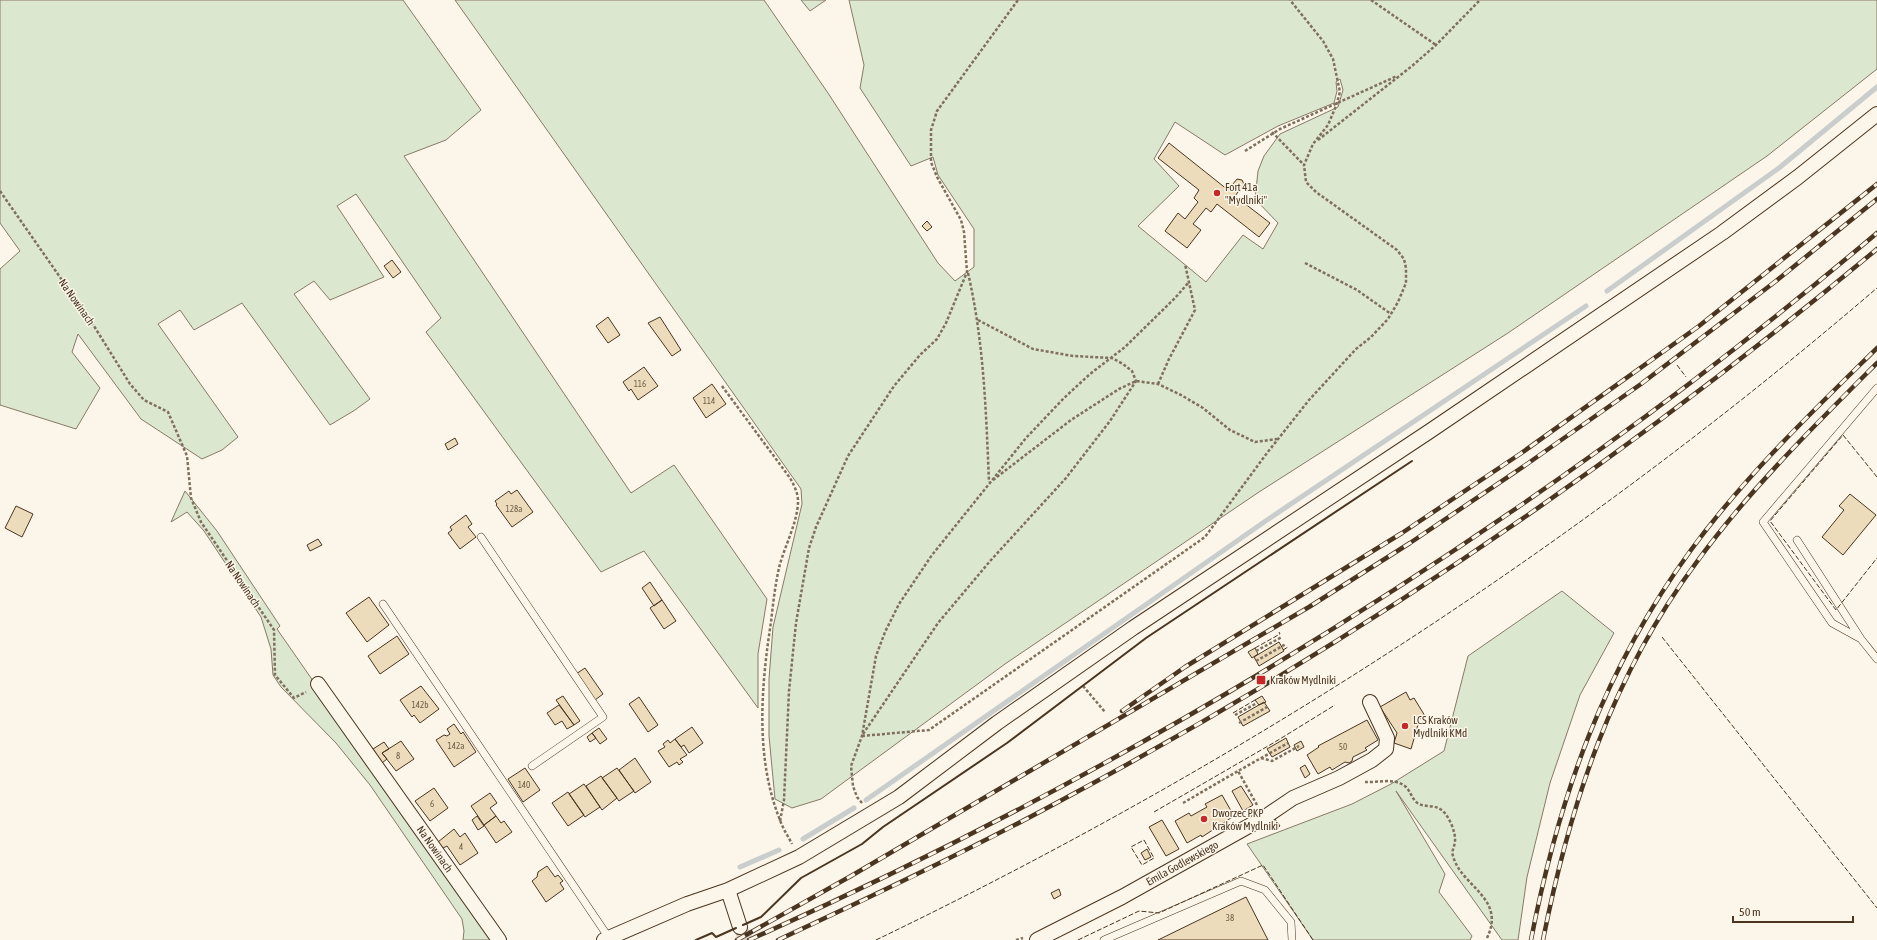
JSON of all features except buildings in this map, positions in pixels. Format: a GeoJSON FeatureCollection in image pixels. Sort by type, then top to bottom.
{"type":"FeatureCollection","features":[{"type":"Feature","properties":{"kind":"street"},"geometry":{"type":"LineString","coordinates":[[606,939],[687,904],[728,890],[799,857],[899,797],[997,723],[1133,628],[1430,431],[1722,233],[1798,177],[1877,114]]}},
{"type":"Feature","properties":{"kind":"street","name":"Na Nowinach"},"geometry":{"type":"LineString","coordinates":[[318,684],[499,940]]}},
{"type":"Feature","properties":{"kind":"street","name":"Emila Godlewskiego"},"geometry":{"type":"LineString","coordinates":[[1031,938],[1082,918],[1264,817],[1293,798],[1339,778],[1376,756],[1386,749],[1387,738],[1370,702]]}},
{"type":"Feature","properties":{"kind":"street"},"geometry":{"type":"LineString","coordinates":[[728,890],[740,927]]}},
{"type":"Feature","properties":{"kind":"lane"},"geometry":{"type":"LineString","coordinates":[[1861,639],[1832,623],[1763,522],[1877,388]]}},
{"type":"Feature","properties":{"kind":"lane"},"geometry":{"type":"LineString","coordinates":[[480,537],[603,717],[532,766]]}},
{"type":"Feature","properties":{"kind":"lane"},"geometry":{"type":"LineString","coordinates":[[1797,540],[1861,639],[1877,659]]}},
{"type":"Feature","properties":{"kind":"lane"},"geometry":{"type":"LineString","coordinates":[[383,604],[606,939]]}},
{"type":"Feature","properties":{"kind":"lane"},"geometry":{"type":"LineString","coordinates":[[1104,940],[1241,881],[1266,890],[1291,922],[1292,940]]}},
{"type":"Feature","properties":{"kind":"path"},"geometry":{"type":"LineString","coordinates":[[990,483],[977,319],[967,272],[962,226],[936,177],[931,162],[931,130],[937,111],[1018,0]]}},
{"type":"Feature","properties":{"kind":"path"},"geometry":{"type":"LineString","coordinates":[[862,736],[929,730],[1206,537],[1278,439],[1309,400],[1356,349],[1371,337],[1391,314],[1406,283],[1406,268],[1404,259],[1397,250],[1316,192],[1306,182],[1304,165],[1313,144],[1328,125],[1340,92],[1333,59],[1323,41],[1290,0]]}},
{"type":"Feature","properties":{"kind":"path"},"geometry":{"type":"LineString","coordinates":[[1371,0],[1436,45]]}},
{"type":"Feature","properties":{"kind":"path"},"geometry":{"type":"LineString","coordinates":[[1313,144],[1436,45],[1480,0]]}},
{"type":"Feature","properties":{"kind":"path"},"geometry":{"type":"LineString","coordinates":[[1245,151],[1272,132],[1401,74]]}},
{"type":"Feature","properties":{"kind":"path"},"geometry":{"type":"LineString","coordinates":[[1272,132],[1304,165]]}},
{"type":"Feature","properties":{"kind":"path","name":"Na Nowinach"},"geometry":{"type":"LineString","coordinates":[[0,191],[94,326],[130,384],[144,400],[168,412],[187,456],[191,498],[201,522],[274,630],[275,675],[294,698],[318,684]]}},
{"type":"Feature","properties":{"kind":"path"},"geometry":{"type":"LineString","coordinates":[[1305,263],[1357,290],[1391,314]]}},
{"type":"Feature","properties":{"kind":"path"},"geometry":{"type":"LineString","coordinates":[[1158,384],[1169,359],[1195,310],[1185,264]]}},
{"type":"Feature","properties":{"kind":"path"},"geometry":{"type":"LineString","coordinates":[[780,821],[784,800],[789,691],[796,623],[809,548],[816,527],[848,456],[894,386],[920,355],[937,339],[946,323],[967,272]]}},
{"type":"Feature","properties":{"kind":"path"},"geometry":{"type":"LineString","coordinates":[[872,814],[857,797],[853,786],[851,766],[862,736],[876,656],[885,632],[899,604],[932,555],[1026,438],[1064,398],[1090,374],[1125,348],[1189,282]]}},
{"type":"Feature","properties":{"kind":"path"},"geometry":{"type":"LineString","coordinates":[[977,319],[1033,349],[1073,356],[1112,358],[1132,371],[1136,381]]}},
{"type":"Feature","properties":{"kind":"path"},"geometry":{"type":"LineString","coordinates":[[862,736],[938,623],[991,560],[1066,478],[1110,421],[1136,381]]}},
{"type":"Feature","properties":{"kind":"path"},"geometry":{"type":"LineString","coordinates":[[990,483],[1071,420],[1119,389],[1136,381],[1158,384],[1191,400],[1230,430],[1244,438],[1255,442],[1278,439]]}},
{"type":"Feature","properties":{"kind":"path"},"geometry":{"type":"LineString","coordinates":[[722,386],[790,478],[796,491],[798,501],[796,513],[779,569],[766,650],[762,689],[763,731],[766,766],[771,794],[780,821],[799,857]]}},
{"type":"Feature","properties":{"kind":"path"},"geometry":{"type":"LineString","coordinates":[[1256,651],[1282,637]]}},
{"type":"Feature","properties":{"kind":"path"},"geometry":{"type":"LineString","coordinates":[[1256,661],[1286,644]]}},
{"type":"Feature","properties":{"kind":"path"},"geometry":{"type":"LineString","coordinates":[[1083,686],[1105,712]]}},
{"type":"Feature","properties":{"kind":"path"},"geometry":{"type":"LineString","coordinates":[[1235,715],[1257,703]]}},
{"type":"Feature","properties":{"kind":"path"},"geometry":{"type":"LineString","coordinates":[[1239,723],[1267,707]]}},
{"type":"Feature","properties":{"kind":"path"},"geometry":{"type":"LineString","coordinates":[[1183,803],[1288,743]]}},
{"type":"Feature","properties":{"kind":"path"},"geometry":{"type":"LineString","coordinates":[[1261,758],[1272,761],[1299,746]]}},
{"type":"Feature","properties":{"kind":"path"},"geometry":{"type":"LineString","coordinates":[[1238,772],[1260,810]]}},
{"type":"Feature","properties":{"kind":"path"},"geometry":{"type":"LineString","coordinates":[[1382,782],[1393,781],[1403,785],[1408,788],[1412,797],[1419,804],[1440,808],[1446,815],[1454,832],[1455,840],[1452,854],[1455,864],[1488,903],[1492,920],[1486,940]]}},
{"type":"Feature","properties":{"kind":"path"},"geometry":{"type":"LineString","coordinates":[[1016,940],[1031,938]]}},
{"type":"Feature","properties":{"kind":"green space"},"geometry":{"type":"Polygon","coordinates":[[[0,0],[403,0],[481,110],[446,140],[404,156],[631,493],[674,465],[767,599],[758,654],[758,708],[644,551],[601,572],[426,332],[441,318],[356,194],[337,206],[384,277],[330,300],[314,281],[294,294],[370,399],[330,425],[242,303],[194,330],[180,310],[158,324],[238,437],[222,450],[202,459],[141,419],[78,334],[72,352],[100,388],[76,429],[0,405],[0,269],[20,251],[0,223],[0,0]]]}},
{"type":"Feature","properties":{"kind":"green space"},"geometry":{"type":"Polygon","coordinates":[[[455,0],[764,0],[828,93],[938,263],[955,281],[974,267],[974,229],[938,175],[933,157],[911,166],[860,88],[864,65],[849,0],[1877,0],[1877,69],[1767,156],[1508,333],[1259,492],[1005,664],[821,799],[792,808],[775,799],[769,736],[769,679],[773,627],[802,504],[801,489],[455,0]],[[1340,79],[1336,82],[1337,91],[1334,103],[1278,126],[1225,155],[1175,122],[1154,159],[1179,186],[1138,226],[1206,282],[1243,235],[1263,249],[1278,223],[1255,199],[1258,171],[1264,156],[1280,134],[1338,107],[1343,90],[1340,79]]]}},
{"type":"Feature","properties":{"kind":"green space"},"geometry":{"type":"Polygon","coordinates":[[[801,0],[826,0],[810,11],[801,0]]]}},
{"type":"Feature","properties":{"kind":"green space"},"geometry":{"type":"Polygon","coordinates":[[[185,491],[217,531],[280,626],[277,629],[493,940],[463,940],[464,931],[462,919],[370,785],[336,743],[281,687],[273,675],[271,649],[261,617],[204,531],[187,512],[171,522],[185,491]]]}},
{"type":"Feature","properties":{"kind":"green space"},"geometry":{"type":"Polygon","coordinates":[[[1562,591],[1614,633],[1580,695],[1550,783],[1527,877],[1518,940],[1502,940],[1396,791],[1445,874],[1439,892],[1472,936],[1470,940],[1313,940],[1247,844],[1352,804],[1391,784],[1444,751],[1468,656],[1562,591]]]}},
{"type":"Feature","properties":{"kind":"waterway"},"geometry":{"type":"LineString","coordinates":[[1607,291],[1779,168],[1877,87]]}},
{"type":"Feature","properties":{"kind":"waterway"},"geometry":{"type":"LineString","coordinates":[[866,800],[1267,520],[1586,306]]}},
{"type":"Feature","properties":{"kind":"waterway"},"geometry":{"type":"LineString","coordinates":[[803,839],[854,808]]}},
{"type":"Feature","properties":{"kind":"waterway"},"geometry":{"type":"LineString","coordinates":[[740,867],[779,850]]}},
{"type":"Feature","properties":{"kind":"tunnel"},"geometry":{"type":"LineString","coordinates":[[740,927],[746,940]]}},
{"type":"Feature","properties":{"kind":"railway"},"geometry":{"type":"LineString","coordinates":[[1122,711],[1185,667],[1402,533],[1520,454],[1699,326],[1877,184]]}},
{"type":"Feature","properties":{"kind":"railway"},"geometry":{"type":"LineString","coordinates":[[737,940],[851,876],[1309,607],[1410,543],[1527,464],[1641,384],[1776,281],[1877,199]]}},
{"type":"Feature","properties":{"kind":"railway"},"geometry":{"type":"LineString","coordinates":[[749,940],[972,834],[1081,776],[1188,716],[1294,653],[1501,519],[1602,448],[1742,343],[1877,233]]}},
{"type":"Feature","properties":{"kind":"railway"},"geometry":{"type":"LineString","coordinates":[[778,940],[920,873],[1060,801],[1168,741],[1274,679],[1379,614],[1584,476],[1781,327],[1877,249]]}},
{"type":"Feature","properties":{"kind":"railway"},"geometry":{"type":"LineString","coordinates":[[1531,940],[1542,887],[1571,785],[1589,736],[1633,641],[1660,595],[1691,550],[1734,496],[1780,445],[1877,348]]}},
{"type":"Feature","properties":{"kind":"railway"},"geometry":{"type":"LineString","coordinates":[[1543,940],[1566,840],[1581,791],[1598,743],[1640,650],[1666,606],[1716,536],[1782,460],[1877,363]]}},
{"type":"Feature","properties":{"kind":"fence"},"geometry":{"type":"LineString","coordinates":[[876,940],[1010,873],[1142,801],[1271,726],[1398,647],[1522,563],[1643,476],[1762,384],[1877,288]]}},
{"type":"Feature","properties":{"kind":"fence"},"geometry":{"type":"LineString","coordinates":[[1677,365],[1686,377]]}},
{"type":"Feature","properties":{"kind":"fence"},"geometry":{"type":"LineString","coordinates":[[1877,477],[1843,435],[1770,521],[1836,610],[1877,558]]}},
{"type":"Feature","properties":{"kind":"fence"},"geometry":{"type":"LineString","coordinates":[[1255,648],[1280,634],[1279,632]]}},
{"type":"Feature","properties":{"kind":"fence"},"geometry":{"type":"LineString","coordinates":[[1662,637],[1877,908]]}},
{"type":"Feature","properties":{"kind":"fence"},"geometry":{"type":"LineString","coordinates":[[1283,650],[1288,647]]}},
{"type":"Feature","properties":{"kind":"fence"},"geometry":{"type":"LineString","coordinates":[[1233,713],[1255,700]]}},
{"type":"Feature","properties":{"kind":"fence"},"geometry":{"type":"LineString","coordinates":[[1154,812],[1275,742],[1335,705]]}},
{"type":"Feature","properties":{"kind":"fence"},"geometry":{"type":"LineString","coordinates":[[1144,840],[1154,858],[1142,865],[1131,847],[1144,840]]}},
{"type":"Feature","properties":{"kind":"fence"},"geometry":{"type":"LineString","coordinates":[[1078,940],[1139,911],[1159,913],[1263,865],[1313,940]]}},
{"type":"Feature","properties":{"kind":"wall"},"geometry":{"type":"LineString","coordinates":[[743,925],[761,917],[801,878],[862,844],[883,827],[1007,743],[1146,638],[1412,461]]}},
{"type":"Feature","properties":{"kind":"wall"},"geometry":{"type":"LineString","coordinates":[[696,940],[712,933],[716,937],[736,928]]}},
{"type":"Feature","properties":{"kind":"place","name":"Fort 41a \"Mydlniki\""},"geometry":{"type":"Point","coordinates":[1217,193]}},
{"type":"Feature","properties":{"kind":"place","name":"Kraków Mydlniki"},"geometry":{"type":"Point","coordinates":[1261,680]}},
{"type":"Feature","properties":{"kind":"place","name":"LCS Kraków Mydlniki KMd"},"geometry":{"type":"Point","coordinates":[1405,726]}},
{"type":"Feature","properties":{"kind":"place","name":"Dworzec PKP Kraków Mydlniki"},"geometry":{"type":"Point","coordinates":[1204,819]}}]}
